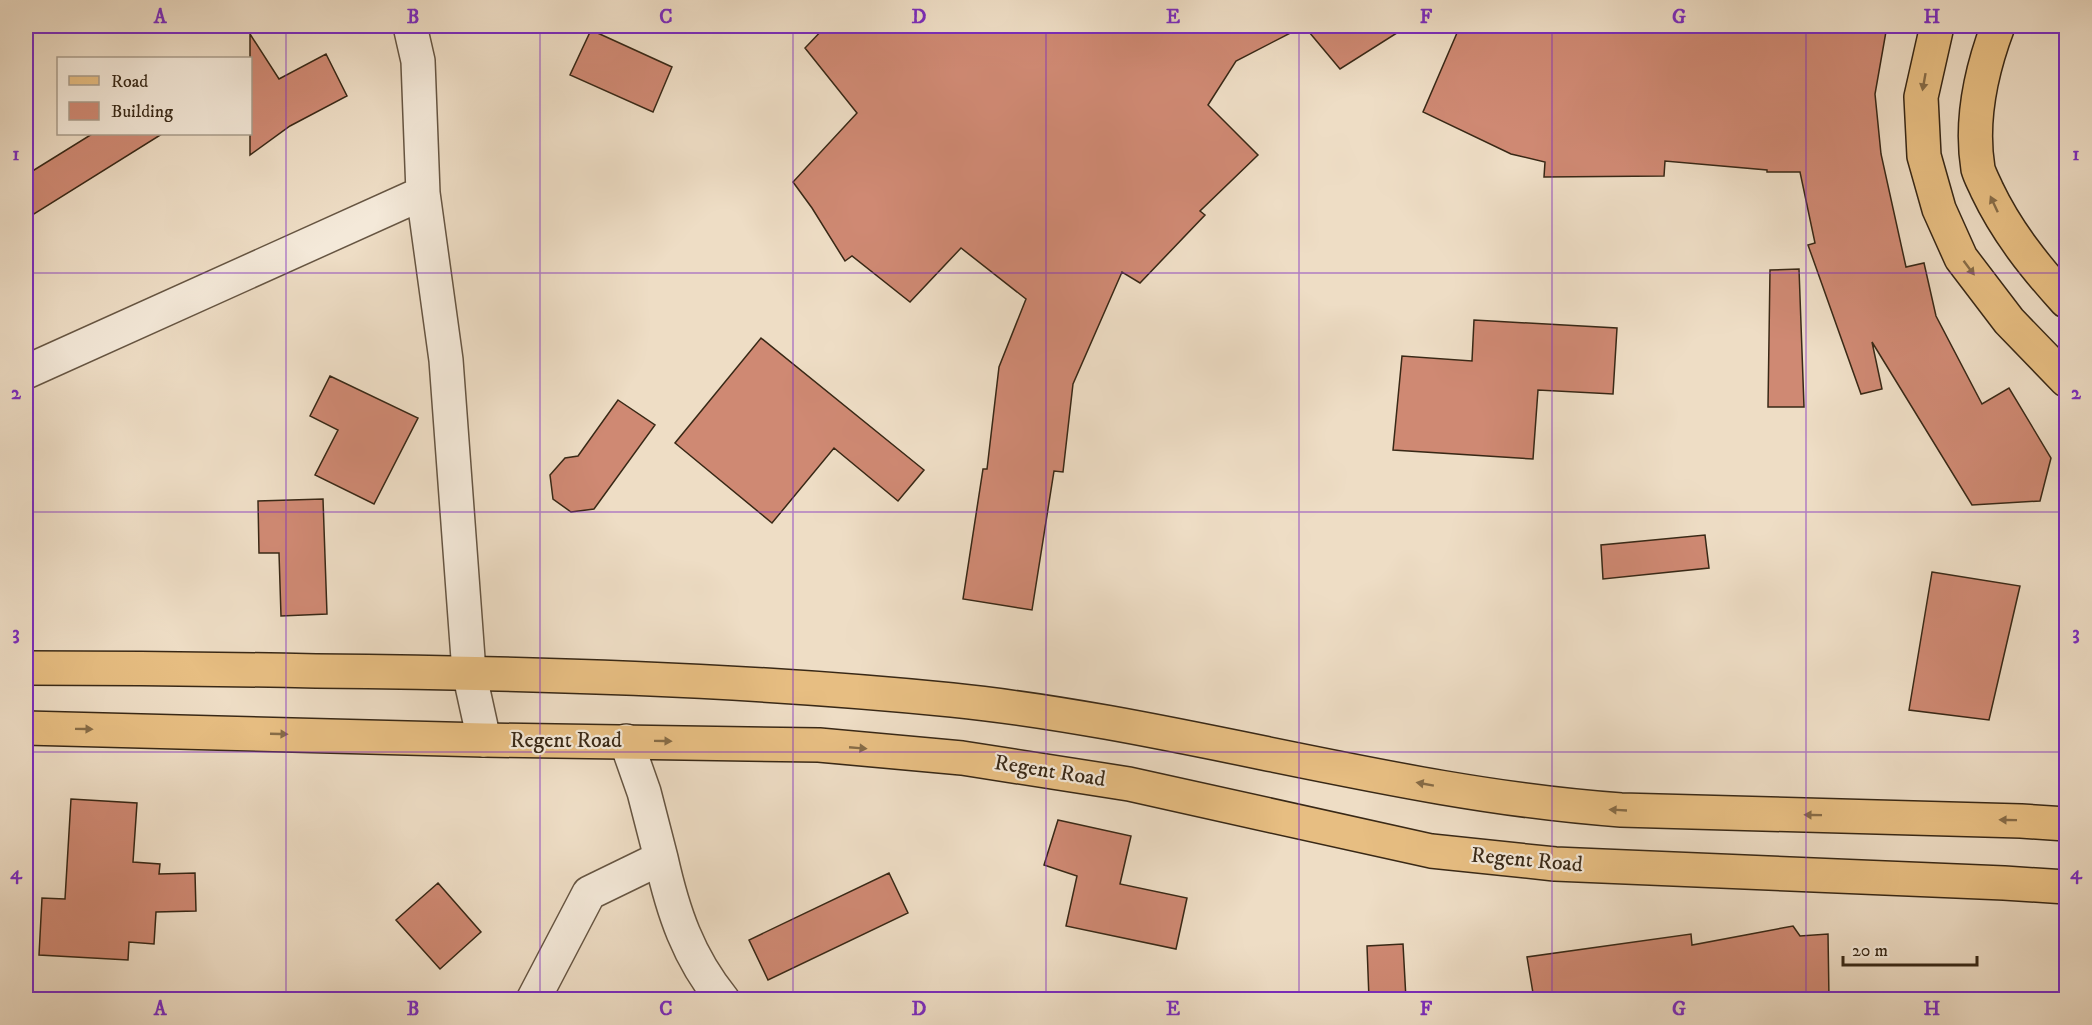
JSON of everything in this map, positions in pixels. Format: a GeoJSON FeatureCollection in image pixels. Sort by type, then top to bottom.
{"type":"FeatureCollection","features":[{"type":"Feature","properties":{"kind":"main road"},"geometry":{"type":"LineString","coordinates":[[1937,26],[1921,97],[1924,156],[1940,209],[1961,258],[2009,321],[2067,380]]}},
{"type":"Feature","properties":{"kind":"main road"},"geometry":{"type":"LineString","coordinates":[[1998,26],[1987,56],[1978,95],[1978,171],[1999,215],[2035,267],[2067,301]]}},
{"type":"Feature","properties":{"kind":"main road"},"geometry":{"type":"LineString","coordinates":[[26,668],[469,672],[742,683],[954,700],[1154,731],[1416,782],[1566,806],[1621,810],[2021,820],[2067,824]]}},
{"type":"Feature","properties":{"kind":"main road","name":"Regent Road"},"geometry":{"type":"LineString","coordinates":[[26,728],[484,740],[819,745],[962,758],[1129,784],[1391,843],[1431,851],[1491,858],[1554,864],[2067,887]]}},
{"type":"Feature","properties":{"kind":"street"},"geometry":{"type":"LineString","coordinates":[[410,26],[418,61],[423,193],[446,360],[469,672],[484,740]]}},
{"type":"Feature","properties":{"kind":"street"},"geometry":{"type":"LineString","coordinates":[[26,372],[423,193]]}},
{"type":"Feature","properties":{"kind":"street"},"geometry":{"type":"LineString","coordinates":[[626,741],[644,792],[670,900],[688,944],[706,979],[723,999]]}},
{"type":"Feature","properties":{"kind":"street"},"geometry":{"type":"LineString","coordinates":[[533,999],[589,893],[661,858]]}},
{"type":"Feature","properties":{"kind":"building"},"geometry":{"type":"Polygon","coordinates":[[[826,26],[1304,26],[1236,61],[1208,105],[1258,155],[1200,211],[1205,215],[1140,283],[1122,272],[1073,384],[1063,472],[1054,471],[1032,610],[963,599],[983,469],[987,469],[999,367],[1026,299],[961,248],[910,302],[852,256],[845,261],[793,182],[857,113],[805,48],[826,26]]]}},
{"type":"Feature","properties":{"kind":"building"},"geometry":{"type":"Polygon","coordinates":[[[1304,26],[1408,26],[1340,69],[1304,26]]]}},
{"type":"Feature","properties":{"kind":"building"},"geometry":{"type":"Polygon","coordinates":[[[1460,26],[1887,26],[1875,94],[1881,154],[1906,267],[1924,263],[1936,316],[1982,404],[2009,388],[2051,458],[2040,501],[1972,505],[1872,342],[1882,389],[1861,394],[1808,245],[1815,243],[1800,172],[1767,172],[1767,170],[1665,161],[1664,176],[1544,177],[1545,162],[1511,154],[1423,112],[1460,26]]]}},
{"type":"Feature","properties":{"kind":"building"},"geometry":{"type":"Polygon","coordinates":[[[591,30],[672,67],[653,112],[570,75],[591,30]]]}},
{"type":"Feature","properties":{"kind":"building"},"geometry":{"type":"Polygon","coordinates":[[[250,34],[279,79],[326,54],[347,96],[290,126],[250,155],[252,57],[250,57],[250,34]]]}},
{"type":"Feature","properties":{"kind":"building"},"geometry":{"type":"Polygon","coordinates":[[[90,135],[160,135],[26,219],[26,175],[90,135]]]}},
{"type":"Feature","properties":{"kind":"building"},"geometry":{"type":"Polygon","coordinates":[[[1799,269],[1804,407],[1768,407],[1770,270],[1799,269]]]}},
{"type":"Feature","properties":{"kind":"building"},"geometry":{"type":"Polygon","coordinates":[[[1474,320],[1617,328],[1613,394],[1538,390],[1533,459],[1393,450],[1402,356],[1472,361],[1474,320]]]}},
{"type":"Feature","properties":{"kind":"building"},"geometry":{"type":"Polygon","coordinates":[[[761,338],[924,470],[898,501],[834,448],[772,523],[675,443],[761,338]]]}},
{"type":"Feature","properties":{"kind":"building"},"geometry":{"type":"Polygon","coordinates":[[[330,376],[418,418],[374,504],[315,475],[338,430],[310,416],[330,376]]]}},
{"type":"Feature","properties":{"kind":"building"},"geometry":{"type":"Polygon","coordinates":[[[618,400],[655,425],[594,509],[571,512],[553,499],[550,475],[565,458],[578,456],[618,400]]]}},
{"type":"Feature","properties":{"kind":"building"},"geometry":{"type":"Polygon","coordinates":[[[323,499],[327,614],[281,616],[279,553],[259,553],[258,501],[323,499]]]}},
{"type":"Feature","properties":{"kind":"building"},"geometry":{"type":"Polygon","coordinates":[[[1705,535],[1709,568],[1603,579],[1601,545],[1705,535]]]}},
{"type":"Feature","properties":{"kind":"building"},"geometry":{"type":"Polygon","coordinates":[[[1932,572],[2020,586],[1989,720],[1909,710],[1932,572]]]}},
{"type":"Feature","properties":{"kind":"building"},"geometry":{"type":"Polygon","coordinates":[[[71,799],[137,803],[133,862],[160,864],[159,874],[195,873],[196,911],[156,912],[154,944],[129,942],[128,960],[39,955],[42,898],[65,899],[71,799]]]}},
{"type":"Feature","properties":{"kind":"building"},"geometry":{"type":"Polygon","coordinates":[[[1058,820],[1131,836],[1120,884],[1187,898],[1176,949],[1066,926],[1077,876],[1044,865],[1058,820]]]}},
{"type":"Feature","properties":{"kind":"building"},"geometry":{"type":"Polygon","coordinates":[[[889,873],[908,913],[768,980],[749,940],[889,873]]]}},
{"type":"Feature","properties":{"kind":"building"},"geometry":{"type":"Polygon","coordinates":[[[438,883],[481,932],[440,969],[396,920],[438,883]]]}},
{"type":"Feature","properties":{"kind":"building"},"geometry":{"type":"Polygon","coordinates":[[[1793,926],[1800,936],[1828,934],[1829,999],[1534,999],[1527,957],[1691,934],[1692,945],[1793,926]]]}},
{"type":"Feature","properties":{"kind":"building"},"geometry":{"type":"Polygon","coordinates":[[[1403,944],[1406,999],[1369,999],[1367,946],[1403,944]]]}}]}
